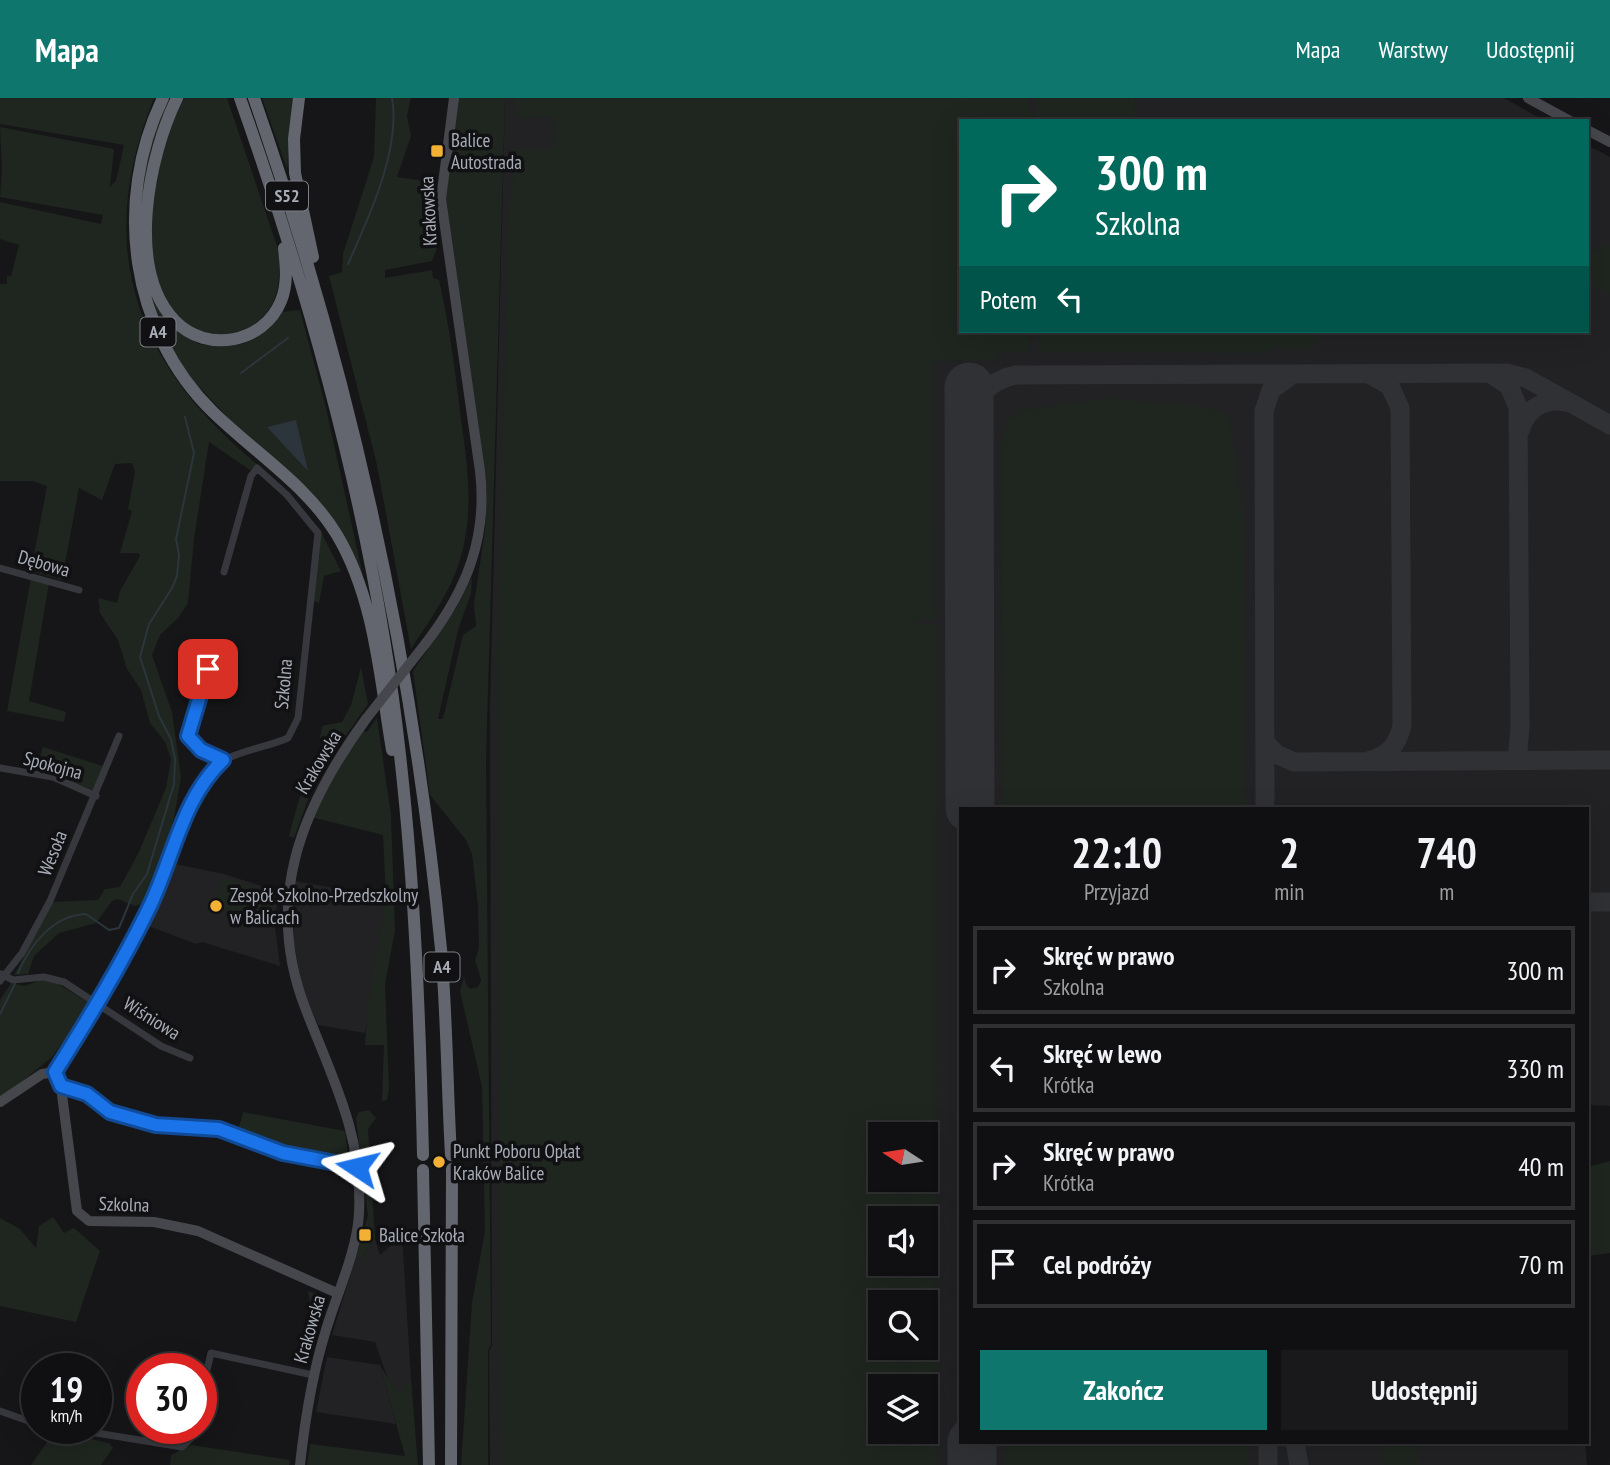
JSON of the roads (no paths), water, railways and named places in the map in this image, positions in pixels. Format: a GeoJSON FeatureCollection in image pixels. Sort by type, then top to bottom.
{"type":"FeatureCollection","features":[{"type":"Feature","properties":{"kind":"highway","name":"A4"},"geometry":{"type":"LineString","coordinates":[[163,98],[144,148],[134,215],[138,267],[149,309],[170,356],[197,394],[312,501],[345,550],[367,611],[404,814]]}},
{"type":"Feature","properties":{"kind":"highway"},"geometry":{"type":"LineString","coordinates":[[177,98],[156,152],[147,227],[154,278],[161,299],[175,321],[194,335],[219,341],[241,338],[267,322],[278,308],[285,287],[282,220]]}},
{"type":"Feature","properties":{"kind":"highway","name":"S52"},"geometry":{"type":"LineString","coordinates":[[240,98],[282,220]]}},
{"type":"Feature","properties":{"kind":"highway","name":"S52"},"geometry":{"type":"LineString","coordinates":[[254,98],[318,295]]}},
{"type":"Feature","properties":{"kind":"highway","name":"A4"},"geometry":{"type":"LineString","coordinates":[[299,98],[294,139],[295,173],[313,251],[318,295],[366,486],[416,741],[440,948],[451,1155]]}},
{"type":"Feature","properties":{"kind":"highway","name":"A4"},"geometry":{"type":"LineString","coordinates":[[282,220],[329,384],[365,548],[394,711],[417,952],[423,1156]]}},
{"type":"Feature","properties":{"kind":"highway"},"geometry":{"type":"LineString","coordinates":[[451,1465],[452,1169]]}},
{"type":"Feature","properties":{"kind":"highway"},"geometry":{"type":"LineString","coordinates":[[423,1170],[429,1465]]}},
{"type":"Feature","properties":{"kind":"street","name":"Krakowska"},"geometry":{"type":"LineString","coordinates":[[300,1465],[313,1375],[358,1221],[357,1167],[347,1108],[297,984],[289,941],[288,910],[294,864],[312,806],[329,771],[452,607],[467,578],[479,540],[482,509],[480,471],[441,199],[454,98]]}},
{"type":"Feature","properties":{"kind":"street"},"geometry":{"type":"LineString","coordinates":[[1528,98],[1566,119]]}},
{"type":"Feature","properties":{"kind":"street"},"geometry":{"type":"LineString","coordinates":[[1589,131],[1610,140]]}},
{"type":"Feature","properties":{"kind":"street","name":"Szkolna"},"geometry":{"type":"LineString","coordinates":[[223,760],[288,738],[298,718],[318,533],[286,495],[257,468],[251,476],[224,572]]}},
{"type":"Feature","properties":{"kind":"street","name":"Dębowa"},"geometry":{"type":"LineString","coordinates":[[0,568],[79,590]]}},
{"type":"Feature","properties":{"kind":"street"},"geometry":{"type":"LineString","coordinates":[[0,1102],[42,1074],[55,1072],[99,1003],[161,883],[189,806],[208,775],[223,760],[201,750],[188,736],[208,669]]}},
{"type":"Feature","properties":{"kind":"street","name":"Wesoła"},"geometry":{"type":"LineString","coordinates":[[1,977],[22,953],[50,901],[119,736]]}},
{"type":"Feature","properties":{"kind":"street","name":"Spokojna"},"geometry":{"type":"LineString","coordinates":[[0,768],[53,777],[96,796]]}},
{"type":"Feature","properties":{"kind":"street","name":"Wiśniowa"},"geometry":{"type":"LineString","coordinates":[[1,977],[13,980],[57,979],[99,1003],[161,1046],[190,1058]]}},
{"type":"Feature","properties":{"kind":"street","name":"Szkolna"},"geometry":{"type":"LineString","coordinates":[[55,1072],[61,1086],[77,1211],[82,1217],[99,1223],[155,1222],[198,1231],[337,1293]]}},
{"type":"Feature","properties":{"kind":"street"},"geometry":{"type":"LineString","coordinates":[[61,1086],[87,1094],[110,1112],[156,1125],[219,1129],[283,1153],[357,1167]]}},
{"type":"Feature","properties":{"kind":"street"},"geometry":{"type":"LineString","coordinates":[[217,1354],[313,1375]]}},
{"type":"Feature","properties":{"kind":"street"},"geometry":{"type":"LineString","coordinates":[[0,1411],[21,1418]]}},
{"type":"Feature","properties":{"kind":"street"},"geometry":{"type":"LineString","coordinates":[[164,1444],[182,1447],[185,1444]]}},
{"type":"Feature","properties":{"kind":"waterway"},"geometry":{"type":"LineString","coordinates":[[348,264],[374,204],[388,161],[394,118],[392,98]]}},
{"type":"Feature","properties":{"kind":"waterway"},"geometry":{"type":"LineString","coordinates":[[241,373],[288,338]]}},
{"type":"Feature","properties":{"kind":"waterway"},"geometry":{"type":"LineString","coordinates":[[18,973],[36,942],[63,920],[86,914],[109,930],[119,928],[133,894],[147,874],[174,784],[175,759],[171,739],[159,716],[140,657],[149,624],[177,576],[179,555],[176,539],[194,453],[185,417]]}},
{"type":"Feature","properties":{"kind":"waterway"},"geometry":{"type":"LineString","coordinates":[[0,1014],[15,984]]}},
{"type":"Feature","properties":{"kind":"place","name":"Balice Autostrada"},"geometry":{"type":"Point","coordinates":[437,151]}},
{"type":"Feature","properties":{"kind":"place","name":"Zespół Szkolno-Przedszkolny w Balicach"},"geometry":{"type":"Point","coordinates":[216,906]}},
{"type":"Feature","properties":{"kind":"place","name":"Punkt Poboru Opłat Kraków Balice"},"geometry":{"type":"Point","coordinates":[439,1162]}},
{"type":"Feature","properties":{"kind":"place","name":"Balice Szkoła"},"geometry":{"type":"Point","coordinates":[365,1235]}}]}
